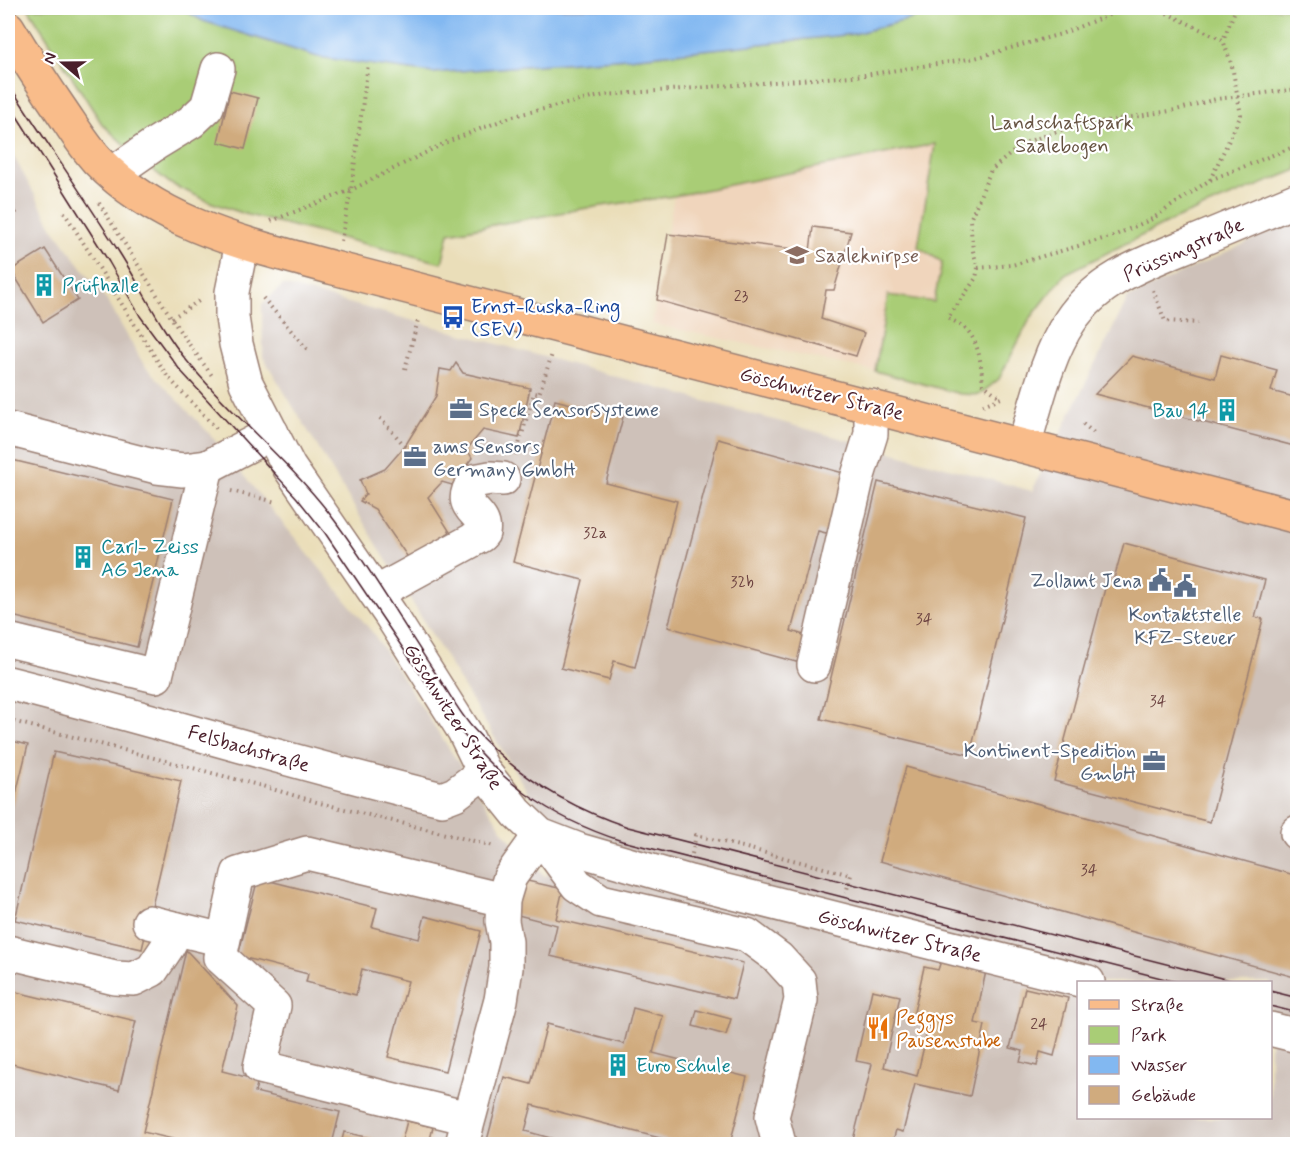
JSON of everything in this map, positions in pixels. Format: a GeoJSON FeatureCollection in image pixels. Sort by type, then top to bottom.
{"type":"FeatureCollection","features":[{"type":"Feature","properties":{"kind":"main road","name":"Göschwitzer Straße"},"geometry":{"type":"LineString","coordinates":[[8,28],[82,142],[105,188],[159,208],[200,228],[242,243],[1298,517]]}},
{"type":"Feature","properties":{"kind":"street"},"geometry":{"type":"LineString","coordinates":[[105,188],[155,144],[192,122],[207,107],[218,69]]}},
{"type":"Feature","properties":{"kind":"street","name":"Prüssingstraße"},"geometry":{"type":"LineString","coordinates":[[1023,446],[1059,341],[1069,322],[1088,298],[1103,286],[1134,268],[1298,199]]}},
{"type":"Feature","properties":{"kind":"street","name":"Göschwitzer Straße"},"geometry":{"type":"LineString","coordinates":[[242,243],[232,292],[232,316],[236,344],[246,382],[289,467],[376,593],[464,731],[484,772],[517,813],[540,835],[579,850],[690,882],[1084,981]]}},
{"type":"Feature","properties":{"kind":"street"},"geometry":{"type":"LineString","coordinates":[[814,665],[857,479],[871,434],[872,406]]}},
{"type":"Feature","properties":{"kind":"street"},"geometry":{"type":"LineString","coordinates":[[8,429],[157,467],[183,470],[216,478]]}},
{"type":"Feature","properties":{"kind":"street"},"geometry":{"type":"LineString","coordinates":[[8,639],[156,676],[216,478],[272,433]]}},
{"type":"Feature","properties":{"kind":"street"},"geometry":{"type":"LineString","coordinates":[[376,593],[480,536],[484,524],[467,502],[466,494],[474,481],[490,478],[503,479]]}},
{"type":"Feature","properties":{"kind":"street","name":"Felsbachstraße"},"geometry":{"type":"LineString","coordinates":[[8,683],[442,799],[455,794],[484,772]]}},
{"type":"Feature","properties":{"kind":"street"},"geometry":{"type":"LineString","coordinates":[[503,900],[307,853],[238,874],[220,957],[274,1006],[260,1067],[465,1131],[501,1000],[507,968],[502,921],[503,900],[510,877],[540,835],[577,885],[600,901],[747,935],[778,958],[799,981],[801,1000],[772,1117],[779,1144]]}},
{"type":"Feature","properties":{"kind":"street"},"geometry":{"type":"LineString","coordinates":[[8,952],[115,978],[134,979],[152,970],[168,946],[163,925],[223,940]]}},
{"type":"Feature","properties":{"kind":"street"},"geometry":{"type":"LineString","coordinates":[[1272,1030],[1298,1036]]}},
{"type":"Feature","properties":{"kind":"path"},"geometry":{"type":"LineString","coordinates":[[242,243],[259,227],[280,216],[351,190],[447,142],[513,116],[605,95],[865,75],[975,58],[1061,34],[1126,8]]}},
{"type":"Feature","properties":{"kind":"path"},"geometry":{"type":"LineString","coordinates":[[1156,8],[1223,40]]}},
{"type":"Feature","properties":{"kind":"path"},"geometry":{"type":"LineString","coordinates":[[1210,180],[1241,115],[1223,40],[1236,8]]}},
{"type":"Feature","properties":{"kind":"path"},"geometry":{"type":"LineString","coordinates":[[339,248],[351,190],[368,64]]}},
{"type":"Feature","properties":{"kind":"path"},"geometry":{"type":"LineString","coordinates":[[1000,398],[983,384],[981,363],[974,341],[966,329],[948,318],[976,278],[978,268],[973,251],[970,220],[991,170],[1024,143],[1069,127],[1176,110],[1238,95],[1298,88]]}},
{"type":"Feature","properties":{"kind":"path"},"geometry":{"type":"LineString","coordinates":[[978,268],[1012,265],[1113,236],[1152,219],[1210,180],[1298,145]]}},
{"type":"Feature","properties":{"kind":"path"},"geometry":{"type":"LineString","coordinates":[[105,188],[172,318],[191,349],[216,381]]}},
{"type":"Feature","properties":{"kind":"path"},"geometry":{"type":"LineString","coordinates":[[8,222],[17,211]]}},
{"type":"Feature","properties":{"kind":"path"},"geometry":{"type":"LineString","coordinates":[[64,212],[167,376],[221,434]]}},
{"type":"Feature","properties":{"kind":"path"},"geometry":{"type":"LineString","coordinates":[[8,262],[13,269]]}},
{"type":"Feature","properties":{"kind":"path"},"geometry":{"type":"LineString","coordinates":[[260,295],[307,349]]}},
{"type":"Feature","properties":{"kind":"path"},"geometry":{"type":"LineString","coordinates":[[172,318],[207,296]]}},
{"type":"Feature","properties":{"kind":"path"},"geometry":{"type":"LineString","coordinates":[[1158,301],[1166,321],[1198,323]]}},
{"type":"Feature","properties":{"kind":"path"},"geometry":{"type":"LineString","coordinates":[[405,369],[419,315]]}},
{"type":"Feature","properties":{"kind":"path"},"geometry":{"type":"LineString","coordinates":[[503,479],[511,470],[534,393],[539,394],[553,350]]}},
{"type":"Feature","properties":{"kind":"path"},"geometry":{"type":"LineString","coordinates":[[380,418],[405,446]]}},
{"type":"Feature","properties":{"kind":"path"},"geometry":{"type":"LineString","coordinates":[[216,478],[279,502]]}},
{"type":"Feature","properties":{"kind":"path"},"geometry":{"type":"LineString","coordinates":[[8,720],[490,846],[540,835]]}},
{"type":"Feature","properties":{"kind":"path"},"geometry":{"type":"LineString","coordinates":[[696,836],[851,875]]}},
{"type":"Feature","properties":{"kind":"shaded area","name":"Saaleknirpse"},"geometry":{"type":"Polygon","coordinates":[[[935,144],[918,247],[942,262],[933,303],[888,295],[875,371],[652,324],[674,196],[935,144]]]}},
{"type":"Feature","properties":{"kind":"shaded area"},"geometry":{"type":"Polygon","coordinates":[[[8,146],[53,228],[108,302],[144,365],[207,431],[373,633],[506,835],[546,877],[561,847],[263,357],[262,304],[283,285],[1032,491],[1128,298],[1297,219],[1297,1144],[8,1144],[8,146]]]}},
{"type":"Feature","properties":{"kind":"green space","name":"Landschaftspark Saalebogen"},"geometry":{"type":"Polygon","coordinates":[[[28,8],[180,8],[204,21],[318,57],[433,73],[628,58],[854,34],[951,8],[1297,8],[1297,170],[1175,219],[1065,274],[1030,319],[999,379],[979,395],[960,394],[875,371],[888,295],[934,302],[942,262],[918,247],[935,144],[674,196],[587,208],[449,233],[442,263],[248,215],[210,202],[171,184],[102,124],[28,8]]]}},
{"type":"Feature","properties":{"kind":"water"},"geometry":{"type":"Polygon","coordinates":[[[180,8],[951,8],[854,34],[628,58],[433,73],[318,57],[203,21],[180,8]]]}},
{"type":"Feature","properties":{"kind":"building"},"geometry":{"type":"Polygon","coordinates":[[[230,91],[258,98],[245,149],[218,142],[230,91]]]}},
{"type":"Feature","properties":{"kind":"building"},"geometry":{"type":"Polygon","coordinates":[[[813,227],[851,232],[834,290],[826,290],[821,319],[864,333],[856,356],[657,300],[668,234],[810,251],[813,227]]]}},
{"type":"Feature","properties":{"kind":"building","name":"Prüfhalle"},"geometry":{"type":"Polygon","coordinates":[[[45,249],[78,300],[43,322],[11,270],[45,249]]]}},
{"type":"Feature","properties":{"kind":"building","name":"Bau 14"},"geometry":{"type":"Polygon","coordinates":[[[1221,355],[1277,370],[1271,391],[1298,398],[1298,447],[1095,394],[1132,356],[1215,378],[1221,355]]]}},
{"type":"Feature","properties":{"kind":"building"},"geometry":{"type":"Polygon","coordinates":[[[456,363],[463,373],[530,388],[519,438],[483,430],[467,449],[472,458],[452,485],[442,482],[428,497],[450,532],[409,559],[375,509],[360,501],[366,494],[360,480],[385,469],[405,446],[436,396],[440,369],[451,371],[456,363]]]}},
{"type":"Feature","properties":{"kind":"building"},"geometry":{"type":"Polygon","coordinates":[[[555,400],[623,417],[606,483],[677,501],[635,667],[614,661],[609,680],[561,668],[583,580],[513,562],[555,400]]]}},
{"type":"Feature","properties":{"kind":"building"},"geometry":{"type":"Polygon","coordinates":[[[718,439],[847,474],[830,534],[818,531],[791,631],[807,636],[800,663],[668,627],[718,439]]]}},
{"type":"Feature","properties":{"kind":"building","name":"Carl- Zeiss AG Jena"},"geometry":{"type":"Polygon","coordinates":[[[8,459],[173,499],[137,647],[8,615],[8,459]]]}},
{"type":"Feature","properties":{"kind":"building"},"geometry":{"type":"Polygon","coordinates":[[[878,482],[1026,518],[970,755],[821,719],[878,482]]]}},
{"type":"Feature","properties":{"kind":"building"},"geometry":{"type":"Polygon","coordinates":[[[1124,543],[1265,580],[1255,617],[1263,619],[1210,822],[1054,781],[1107,581],[1113,582],[1124,543]]]}},
{"type":"Feature","properties":{"kind":"building"},"geometry":{"type":"Polygon","coordinates":[[[8,740],[28,745],[13,806],[8,805],[8,740]]]}},
{"type":"Feature","properties":{"kind":"building"},"geometry":{"type":"Polygon","coordinates":[[[54,752],[181,781],[142,949],[15,920],[54,752]]]}},
{"type":"Feature","properties":{"kind":"building"},"geometry":{"type":"Polygon","coordinates":[[[906,767],[1298,876],[1298,978],[880,861],[906,767]]]}},
{"type":"Feature","properties":{"kind":"building"},"geometry":{"type":"Polygon","coordinates":[[[258,878],[377,908],[372,927],[419,939],[425,916],[481,931],[445,1071],[388,1057],[408,981],[362,969],[356,995],[306,982],[308,974],[238,956],[258,878]]]}},
{"type":"Feature","properties":{"kind":"building"},"geometry":{"type":"Polygon","coordinates":[[[523,880],[563,889],[556,919],[743,963],[734,999],[550,956],[557,925],[514,914],[523,880]]]}},
{"type":"Feature","properties":{"kind":"building"},"geometry":{"type":"Polygon","coordinates":[[[186,950],[238,1006],[222,1071],[258,1080],[255,1092],[340,1112],[332,1144],[193,1144],[143,1132],[186,950]]]}},
{"type":"Feature","properties":{"kind":"building"},"geometry":{"type":"Polygon","coordinates":[[[941,961],[986,971],[975,1023],[985,1025],[970,1096],[915,1084],[903,1132],[896,1130],[892,1144],[852,1144],[872,1064],[856,1061],[872,990],[900,996],[884,1067],[917,1076],[929,1025],[912,1021],[924,967],[938,970],[941,961]]]}},
{"type":"Feature","properties":{"kind":"building"},"geometry":{"type":"Polygon","coordinates":[[[1025,988],[1068,998],[1054,1056],[1040,1052],[1037,1066],[1020,1062],[1023,1051],[1010,1048],[1025,988]]]}},
{"type":"Feature","properties":{"kind":"building"},"geometry":{"type":"Polygon","coordinates":[[[8,990],[136,1021],[119,1090],[8,1063],[8,990]]]}},
{"type":"Feature","properties":{"kind":"building","name":"Euro Schule"},"geometry":{"type":"Polygon","coordinates":[[[633,1008],[663,1016],[653,1053],[747,1077],[730,1144],[683,1144],[532,1105],[525,1131],[572,1144],[486,1144],[504,1077],[531,1084],[547,1024],[624,1044],[633,1008]]]}},
{"type":"Feature","properties":{"kind":"building"},"geometry":{"type":"Polygon","coordinates":[[[697,1010],[731,1019],[726,1035],[693,1026],[697,1010]]]}},
{"type":"Feature","properties":{"kind":"building"},"geometry":{"type":"Polygon","coordinates":[[[407,1121],[433,1127],[429,1144],[401,1144],[407,1121]]]}},
{"type":"Feature","properties":{"kind":"building"},"geometry":{"type":"Polygon","coordinates":[[[344,1132],[395,1144],[341,1144],[344,1132]]]}},
{"type":"Feature","properties":{"kind":"tram line"},"geometry":{"type":"LineString","coordinates":[[8,83],[119,252],[177,348],[204,381],[295,474],[329,513],[371,572],[467,721],[506,760],[524,774],[584,810],[628,827],[1233,981]]}},
{"type":"Feature","properties":{"kind":"tram line"},"geometry":{"type":"LineString","coordinates":[[8,102],[109,262],[140,316],[180,370],[297,498],[325,533],[450,718],[487,760],[526,794],[570,820],[622,841],[1173,981]]}},
{"type":"Feature","properties":{"kind":"tram line"},"geometry":{"type":"LineString","coordinates":[[1272,992],[1298,998]]}},
{"type":"Feature","properties":{"kind":"tram line"},"geometry":{"type":"LineString","coordinates":[[1272,1006],[1298,1013]]}},
{"type":"Feature","properties":{"kind":"place","name":"Saaleknirpse"},"geometry":{"type":"Point","coordinates":[797,255]}},
{"type":"Feature","properties":{"kind":"place","name":"Prüfhalle"},"geometry":{"type":"Point","coordinates":[44,285]}},
{"type":"Feature","properties":{"kind":"place","name":"Ernst-Ruska-Ring (SEV)"},"geometry":{"type":"Point","coordinates":[453,317]}},
{"type":"Feature","properties":{"kind":"place","name":"Speck Sensorsysteme"},"geometry":{"type":"Point","coordinates":[461,409]}},
{"type":"Feature","properties":{"kind":"place","name":"Bau 14"},"geometry":{"type":"Point","coordinates":[1227,410]}},
{"type":"Feature","properties":{"kind":"place","name":"ams Sensors Germany GmbH"},"geometry":{"type":"Point","coordinates":[415,457]}},
{"type":"Feature","properties":{"kind":"place","name":"Carl- Zeiss AG Jena"},"geometry":{"type":"Point","coordinates":[83,557]}},
{"type":"Feature","properties":{"kind":"place","name":"Zollamt Jena"},"geometry":{"type":"Point","coordinates":[1160,580]}},
{"type":"Feature","properties":{"kind":"place","name":"Kontaktstelle KFZ-Steuer"},"geometry":{"type":"Point","coordinates":[1185,586]}},
{"type":"Feature","properties":{"kind":"place","name":"Kontinent-Spedition GmbH"},"geometry":{"type":"Point","coordinates":[1154,761]}},
{"type":"Feature","properties":{"kind":"place","name":"Peggys Pausenstube"},"geometry":{"type":"Point","coordinates":[878,1028]}},
{"type":"Feature","properties":{"kind":"place","name":"Euro Schule"},"geometry":{"type":"Point","coordinates":[618,1065]}}]}
